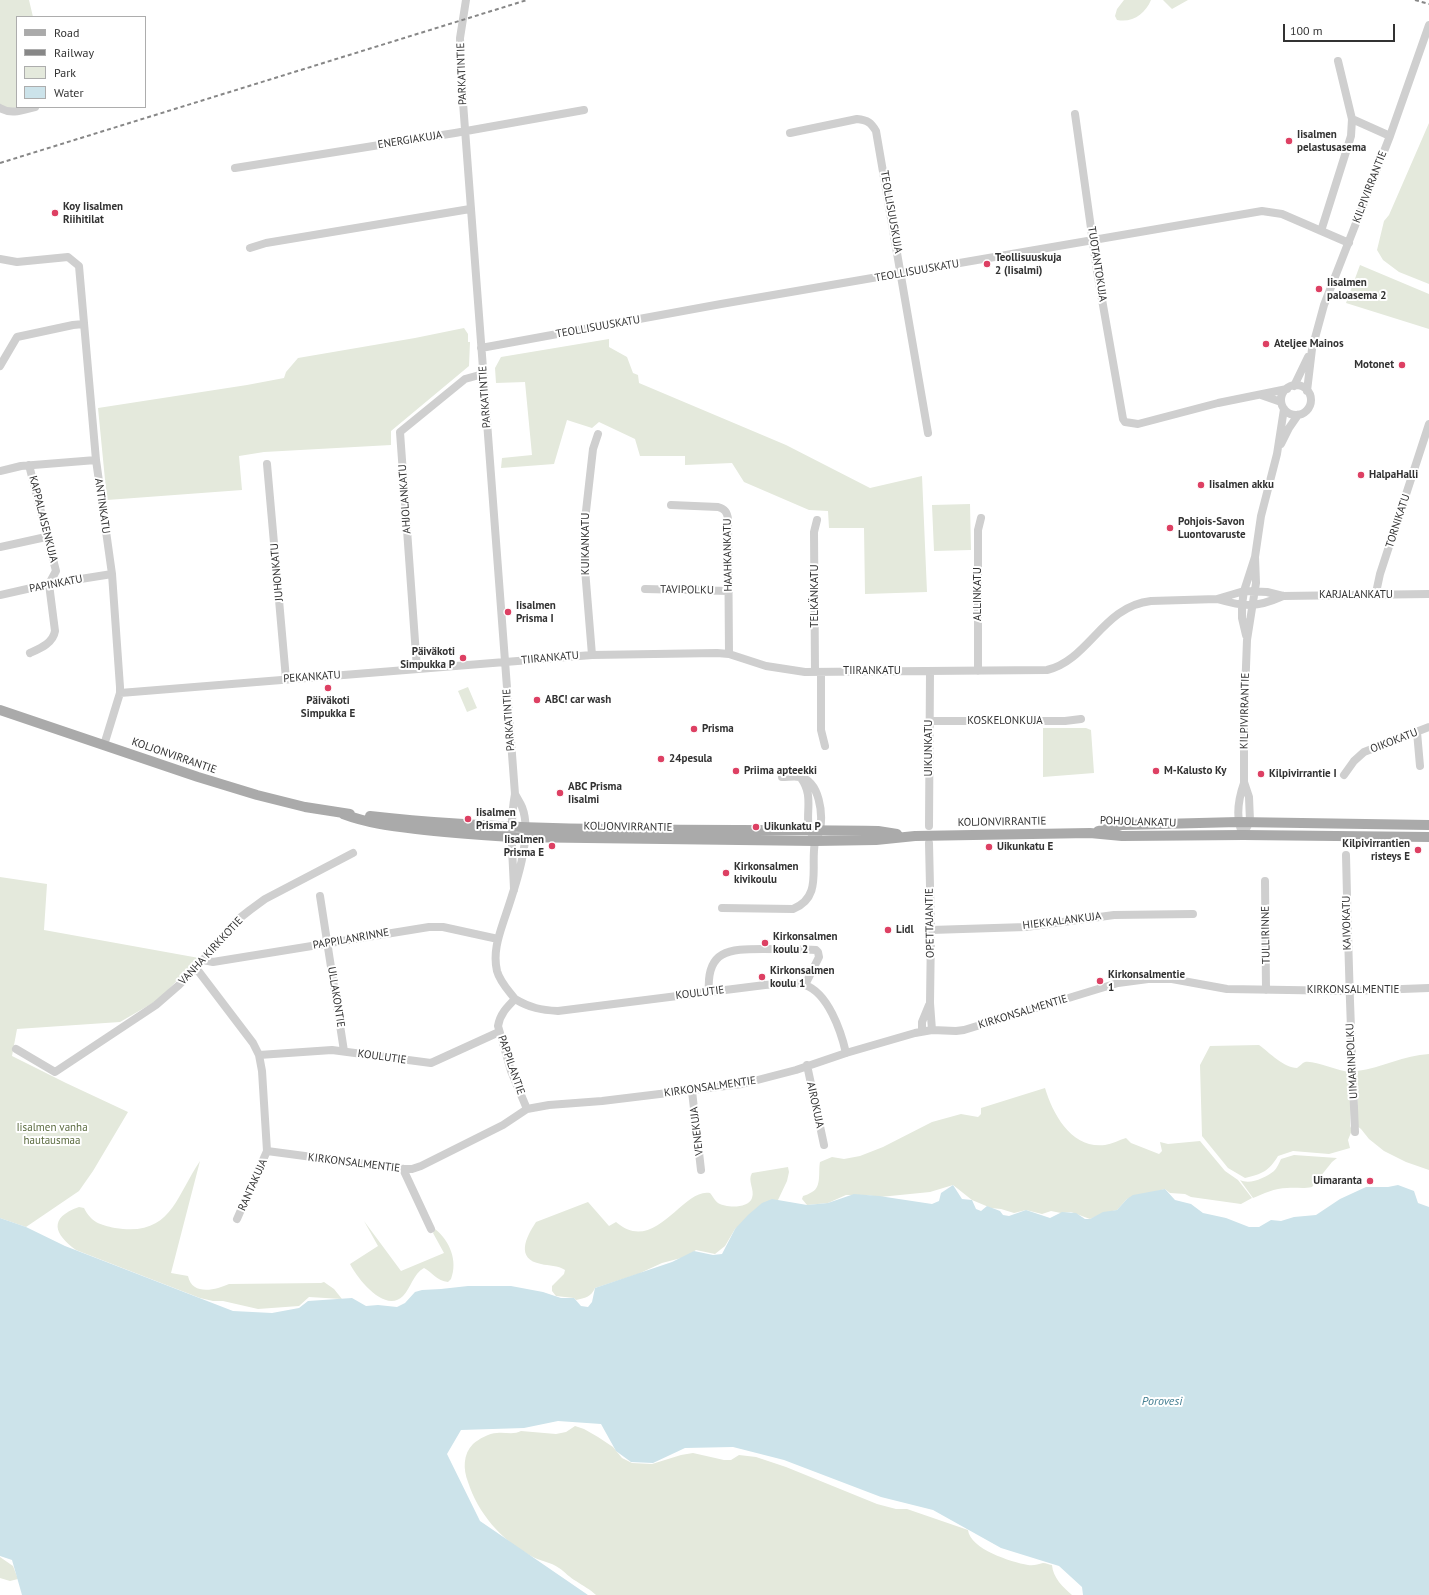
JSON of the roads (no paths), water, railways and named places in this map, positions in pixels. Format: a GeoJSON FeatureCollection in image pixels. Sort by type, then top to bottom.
{"type":"FeatureCollection","features":[{"type":"Feature","properties":{"kind":"main road","name":"KOLJONVIRRANTIE"},"geometry":{"type":"LineString","coordinates":[[0,710],[257,796],[343,814],[453,824],[750,831],[878,831],[915,836]]}},
{"type":"Feature","properties":{"kind":"main road","name":"KOLJONVIRRANTIE"},"geometry":{"type":"LineString","coordinates":[[343,814],[357,819],[392,826],[511,837],[815,841],[876,840],[915,836],[1090,832]]}},
{"type":"Feature","properties":{"kind":"main road","name":"POHJOLANKATU"},"geometry":{"type":"LineString","coordinates":[[1090,832],[1122,825],[1250,821],[1429,825]]}},
{"type":"Feature","properties":{"kind":"main road","name":"POHJOLANKATU"},"geometry":{"type":"LineString","coordinates":[[1090,832],[1122,836],[1243,835],[1429,837]]}},
{"type":"Feature","properties":{"kind":"street","name":"PARKATINTIE"},"geometry":{"type":"LineString","coordinates":[[466,0],[460,38],[464,131],[515,794],[511,837]]}},
{"type":"Feature","properties":{"kind":"street","name":"KILPIVIRRANTIE"},"geometry":{"type":"LineString","coordinates":[[1307,391],[1312,349],[1324,305],[1390,136],[1429,25]]}},
{"type":"Feature","properties":{"kind":"street"},"geometry":{"type":"LineString","coordinates":[[1321,231],[1351,136],[1352,119],[1338,61]]}},
{"type":"Feature","properties":{"kind":"street"},"geometry":{"type":"LineString","coordinates":[[0,108],[14,112],[31,108]]}},
{"type":"Feature","properties":{"kind":"street","name":"ENERGIAKUJA"},"geometry":{"type":"LineString","coordinates":[[235,168],[584,110]]}},
{"type":"Feature","properties":{"kind":"street","name":"TUOTANTOKUJA"},"geometry":{"type":"LineString","coordinates":[[1075,114],[1093,240],[1121,414],[1126,422],[1138,424],[1258,394]]}},
{"type":"Feature","properties":{"kind":"street","name":"TEOLLISUUSKUJA"},"geometry":{"type":"LineString","coordinates":[[790,133],[858,119],[866,119],[872,124],[876,132],[902,273],[928,433]]}},
{"type":"Feature","properties":{"kind":"street"},"geometry":{"type":"LineString","coordinates":[[1352,119],[1390,136]]}},
{"type":"Feature","properties":{"kind":"street"},"geometry":{"type":"LineString","coordinates":[[250,248],[266,243],[470,209]]}},
{"type":"Feature","properties":{"kind":"street","name":"TEOLLISUUSKATU"},"geometry":{"type":"LineString","coordinates":[[481,348],[706,307],[1262,211],[1282,214],[1349,243]]}},
{"type":"Feature","properties":{"kind":"street","name":"ANTINKATU"},"geometry":{"type":"LineString","coordinates":[[0,259],[17,262],[68,257],[79,266],[96,460],[112,574],[120,693],[104,745]]}},
{"type":"Feature","properties":{"kind":"street"},"geometry":{"type":"LineString","coordinates":[[0,366],[17,337],[72,325],[84,324]]}},
{"type":"Feature","properties":{"kind":"street","name":"KILPIVIRRANTIE"},"geometry":{"type":"LineString","coordinates":[[1290,387],[1300,375],[1312,349]]}},
{"type":"Feature","properties":{"kind":"street","name":"AHJOLANKATU"},"geometry":{"type":"LineString","coordinates":[[417,669],[400,432],[465,379],[483,374]]}},
{"type":"Feature","properties":{"kind":"street"},"geometry":{"type":"LineString","coordinates":[[1283,406],[1282,395],[1290,387]]}},
{"type":"Feature","properties":{"kind":"street"},"geometry":{"type":"LineString","coordinates":[[1290,387],[1301,387],[1307,391],[1310,398],[1309,406],[1305,412],[1298,415],[1290,414],[1283,406],[1258,394],[1290,387]]}},
{"type":"Feature","properties":{"kind":"street","name":"KILPIVIRRANTIE"},"geometry":{"type":"LineString","coordinates":[[1243,835],[1238,822],[1239,797],[1244,782],[1247,640],[1255,591],[1255,557],[1261,516],[1277,454],[1283,406]]}},
{"type":"Feature","properties":{"kind":"street","name":"KILPIVIRRANTIE"},"geometry":{"type":"LineString","coordinates":[[1277,454],[1289,428],[1298,415]]}},
{"type":"Feature","properties":{"kind":"street","name":"TORNIKATU"},"geometry":{"type":"LineString","coordinates":[[1378,595],[1377,588],[1380,574],[1429,424]]}},
{"type":"Feature","properties":{"kind":"street","name":"KUIKANKATU"},"geometry":{"type":"LineString","coordinates":[[592,655],[584,557],[585,520],[593,449],[598,434]]}},
{"type":"Feature","properties":{"kind":"street"},"geometry":{"type":"LineString","coordinates":[[0,471],[29,465],[96,460]]}},
{"type":"Feature","properties":{"kind":"street","name":"JUHONKATU"},"geometry":{"type":"LineString","coordinates":[[267,464],[286,679]]}},
{"type":"Feature","properties":{"kind":"street","name":"KAPPALAISENKUJA"},"geometry":{"type":"LineString","coordinates":[[29,465],[46,537],[56,571],[49,584],[55,631],[54,636],[47,644],[30,653]]}},
{"type":"Feature","properties":{"kind":"street","name":"HAAHKANKATU"},"geometry":{"type":"LineString","coordinates":[[671,505],[718,507],[727,513],[729,654]]}},
{"type":"Feature","properties":{"kind":"street","name":"ALLINKATU"},"geometry":{"type":"LineString","coordinates":[[978,671],[978,530],[981,518]]}},
{"type":"Feature","properties":{"kind":"street","name":"TELKÄNKATU"},"geometry":{"type":"LineString","coordinates":[[817,520],[814,532],[818,672],[821,730],[825,746]]}},
{"type":"Feature","properties":{"kind":"street"},"geometry":{"type":"LineString","coordinates":[[0,547],[46,537]]}},
{"type":"Feature","properties":{"kind":"street","name":"KILPIVIRRANTIE"},"geometry":{"type":"LineString","coordinates":[[1247,640],[1242,618],[1242,605],[1244,590],[1255,557]]}},
{"type":"Feature","properties":{"kind":"street","name":"PAPINKATU"},"geometry":{"type":"LineString","coordinates":[[0,595],[49,584],[112,574]]}},
{"type":"Feature","properties":{"kind":"street","name":"TAVIPOLKU"},"geometry":{"type":"LineString","coordinates":[[645,589],[729,591]]}},
{"type":"Feature","properties":{"kind":"street","name":"TIIRANKATU"},"geometry":{"type":"LineString","coordinates":[[1217,599],[1244,590],[1255,591]]}},
{"type":"Feature","properties":{"kind":"street","name":"KARJALANKATU"},"geometry":{"type":"LineString","coordinates":[[1255,591],[1283,596],[1429,594]]}},
{"type":"Feature","properties":{"kind":"street","name":"KARJALANKATU"},"geometry":{"type":"LineString","coordinates":[[1242,605],[1252,606],[1266,604],[1283,596]]}},
{"type":"Feature","properties":{"kind":"street","name":"TIIRANKATU"},"geometry":{"type":"LineString","coordinates":[[505,662],[592,655],[707,652],[729,654],[766,666],[818,672],[1047,670],[1054,669],[1068,660],[1118,613],[1141,602],[1217,599],[1242,605]]}},
{"type":"Feature","properties":{"kind":"street","name":"PEKANKATU"},"geometry":{"type":"LineString","coordinates":[[120,693],[505,662]]}},
{"type":"Feature","properties":{"kind":"street","name":"UIKUNKATU"},"geometry":{"type":"LineString","coordinates":[[929,826],[930,671]]}},
{"type":"Feature","properties":{"kind":"street","name":"KOSKELONKUJA"},"geometry":{"type":"LineString","coordinates":[[929,721],[1065,721],[1080,719]]}},
{"type":"Feature","properties":{"kind":"street","name":"OIKOKATU"},"geometry":{"type":"LineString","coordinates":[[1344,775],[1354,761],[1364,752],[1429,727]]}},
{"type":"Feature","properties":{"kind":"street"},"geometry":{"type":"LineString","coordinates":[[1417,732],[1420,766]]}},
{"type":"Feature","properties":{"kind":"street"},"geometry":{"type":"LineString","coordinates":[[782,776],[800,777],[810,782],[816,790],[820,821],[815,831]]}},
{"type":"Feature","properties":{"kind":"street"},"geometry":{"type":"LineString","coordinates":[[722,908],[793,909],[803,905],[813,890],[815,831],[808,791],[806,784],[800,777]]}},
{"type":"Feature","properties":{"kind":"street","name":"KILPIVIRRANTIE"},"geometry":{"type":"LineString","coordinates":[[1243,835],[1250,821],[1249,798],[1244,782]]}},
{"type":"Feature","properties":{"kind":"street","name":"PARKATINTIE"},"geometry":{"type":"LineString","coordinates":[[515,794],[522,806],[524,814],[525,837]]}},
{"type":"Feature","properties":{"kind":"street"},"geometry":{"type":"LineString","coordinates":[[511,837],[514,890]]}},
{"type":"Feature","properties":{"kind":"street"},"geometry":{"type":"LineString","coordinates":[[515,998],[504,985],[497,971],[496,957],[498,939],[523,856],[525,837]]}},
{"type":"Feature","properties":{"kind":"street","name":"OPETTAJANTIE"},"geometry":{"type":"LineString","coordinates":[[929,843],[931,930],[930,1003],[932,1030]]}},
{"type":"Feature","properties":{"kind":"street","name":"VANHA KIRKKOTIE"},"geometry":{"type":"LineString","coordinates":[[16,1049],[55,1072],[156,1005],[196,968],[236,921],[250,910],[265,900],[353,853]]}},
{"type":"Feature","properties":{"kind":"street","name":"KAIVOKATU"},"geometry":{"type":"LineString","coordinates":[[1346,855],[1349,991]]}},
{"type":"Feature","properties":{"kind":"street","name":"TULLIRINNE"},"geometry":{"type":"LineString","coordinates":[[1265,881],[1266,990]]}},
{"type":"Feature","properties":{"kind":"street","name":"ULLAKONTIE"},"geometry":{"type":"LineString","coordinates":[[320,896],[344,1051]]}},
{"type":"Feature","properties":{"kind":"street","name":"HIEKKALANKUJA"},"geometry":{"type":"LineString","coordinates":[[931,930],[1026,927],[1114,915],[1193,914]]}},
{"type":"Feature","properties":{"kind":"street","name":"PAPPILANRINNE"},"geometry":{"type":"LineString","coordinates":[[203,960],[213,962],[429,927],[443,927],[498,939]]}},
{"type":"Feature","properties":{"kind":"street"},"geometry":{"type":"LineString","coordinates":[[709,992],[709,975],[714,964],[723,954],[737,949],[816,950],[819,957],[805,985],[817,992],[824,1000],[832,1014],[846,1053]]}},
{"type":"Feature","properties":{"kind":"street"},"geometry":{"type":"LineString","coordinates":[[196,968],[253,1043],[259,1055],[262,1071],[267,1151]]}},
{"type":"Feature","properties":{"kind":"street","name":"KIRKONSALMENTIE"},"geometry":{"type":"LineString","coordinates":[[267,1151],[412,1169],[421,1166],[503,1125],[527,1109],[548,1105],[602,1101],[692,1091],[758,1080],[922,1032],[932,1030],[964,1030],[1118,983],[1148,979],[1176,979],[1217,988],[1266,990],[1349,991],[1429,988]]}},
{"type":"Feature","properties":{"kind":"street","name":"KOULUTIE"},"geometry":{"type":"LineString","coordinates":[[515,998],[530,1008],[558,1011],[785,983],[805,985]]}},
{"type":"Feature","properties":{"kind":"street","name":"UIMARINPOLKU"},"geometry":{"type":"LineString","coordinates":[[1349,991],[1355,1132]]}},
{"type":"Feature","properties":{"kind":"street","name":"PAPPILANTIE"},"geometry":{"type":"LineString","coordinates":[[515,998],[506,1007],[499,1019],[499,1032],[511,1071],[527,1109]]}},
{"type":"Feature","properties":{"kind":"street","name":"OPETTAJANTIE"},"geometry":{"type":"LineString","coordinates":[[922,1032],[922,1022],[930,1003]]}},
{"type":"Feature","properties":{"kind":"street","name":"KOULUTIE"},"geometry":{"type":"LineString","coordinates":[[259,1055],[322,1050],[344,1051],[431,1063],[499,1032]]}},
{"type":"Feature","properties":{"kind":"street","name":"AIROKUJA"},"geometry":{"type":"LineString","coordinates":[[807,1065],[824,1145]]}},
{"type":"Feature","properties":{"kind":"street","name":"VENEKUJA"},"geometry":{"type":"LineString","coordinates":[[692,1091],[701,1170]]}},
{"type":"Feature","properties":{"kind":"street","name":"RANTAKUJA"},"geometry":{"type":"LineString","coordinates":[[237,1219],[267,1151]]}},
{"type":"Feature","properties":{"kind":"street"},"geometry":{"type":"LineString","coordinates":[[403,1169],[431,1229]]}},
{"type":"Feature","properties":{"kind":"water","name":"Porovesi"},"geometry":{"type":"Polygon","coordinates":[[[953,1185],[962,1199],[972,1200],[976,1209],[981,1211],[987,1206],[1000,1211],[1003,1215],[1009,1216],[1026,1210],[1050,1218],[1062,1212],[1076,1213],[1085,1219],[1090,1219],[1103,1212],[1117,1210],[1133,1195],[1165,1189],[1175,1200],[1191,1204],[1203,1213],[1226,1218],[1249,1227],[1259,1227],[1271,1220],[1281,1221],[1294,1217],[1316,1215],[1340,1199],[1366,1187],[1388,1187],[1398,1185],[1414,1191],[1418,1203],[1429,1207],[1429,1595],[1083,1595],[1082,1587],[1059,1566],[1001,1548],[933,1510],[881,1497],[784,1460],[733,1447],[685,1448],[653,1463],[631,1462],[616,1451],[601,1424],[558,1421],[524,1428],[461,1430],[447,1454],[480,1521],[588,1595],[22,1595],[12,1560],[0,1556],[0,1218],[26,1227],[65,1246],[233,1311],[272,1313],[299,1308],[308,1301],[352,1298],[366,1306],[378,1305],[397,1307],[405,1303],[415,1292],[468,1286],[511,1286],[543,1292],[561,1298],[574,1298],[581,1306],[588,1307],[592,1302],[595,1288],[672,1262],[694,1251],[713,1255],[722,1254],[735,1229],[762,1203],[772,1199],[807,1205],[828,1203],[854,1194],[932,1204],[939,1201],[941,1193],[953,1185]]]}},
{"type":"Feature","properties":{"kind":"railway"},"geometry":{"type":"LineString","coordinates":[[0,163],[527,0]]}},
{"type":"Feature","properties":{"kind":"railway"},"geometry":{"type":"LineString","coordinates":[[1415,0],[1429,4]]}},
{"type":"Feature","properties":{"kind":"place","name":"Iisalmen pelastusasema"},"geometry":{"type":"Point","coordinates":[1289,141]}},
{"type":"Feature","properties":{"kind":"place","name":"Koy Iisalmen Riihitilat"},"geometry":{"type":"Point","coordinates":[55,213]}},
{"type":"Feature","properties":{"kind":"place","name":"Teollisuuskuja 2 (Iisalmi)"},"geometry":{"type":"Point","coordinates":[987,264]}},
{"type":"Feature","properties":{"kind":"place","name":"Iisalmen paloasema 2"},"geometry":{"type":"Point","coordinates":[1319,289]}},
{"type":"Feature","properties":{"kind":"place","name":"Ateljee Mainos"},"geometry":{"type":"Point","coordinates":[1266,344]}},
{"type":"Feature","properties":{"kind":"place","name":"Motonet"},"geometry":{"type":"Point","coordinates":[1402,365]}},
{"type":"Feature","properties":{"kind":"place","name":"HalpaHalli"},"geometry":{"type":"Point","coordinates":[1361,475]}},
{"type":"Feature","properties":{"kind":"place","name":"Iisalmen akku"},"geometry":{"type":"Point","coordinates":[1201,485]}},
{"type":"Feature","properties":{"kind":"place","name":"Pohjois-Savon Luontovaruste"},"geometry":{"type":"Point","coordinates":[1170,528]}},
{"type":"Feature","properties":{"kind":"place","name":"Iisalmen Prisma I"},"geometry":{"type":"Point","coordinates":[508,612]}},
{"type":"Feature","properties":{"kind":"place","name":"Päiväkoti Simpukka P"},"geometry":{"type":"Point","coordinates":[463,658]}},
{"type":"Feature","properties":{"kind":"place","name":"Päiväkoti Simpukka E"},"geometry":{"type":"Point","coordinates":[328,688]}},
{"type":"Feature","properties":{"kind":"place","name":"ABC! car wash"},"geometry":{"type":"Point","coordinates":[537,700]}},
{"type":"Feature","properties":{"kind":"place","name":"Prisma"},"geometry":{"type":"Point","coordinates":[694,729]}},
{"type":"Feature","properties":{"kind":"place","name":"24pesula"},"geometry":{"type":"Point","coordinates":[661,759]}},
{"type":"Feature","properties":{"kind":"place","name":"Priima apteekki"},"geometry":{"type":"Point","coordinates":[736,771]}},
{"type":"Feature","properties":{"kind":"place","name":"M-Kalusto Ky"},"geometry":{"type":"Point","coordinates":[1156,771]}},
{"type":"Feature","properties":{"kind":"place","name":"Kilpivirrantie I"},"geometry":{"type":"Point","coordinates":[1261,774]}},
{"type":"Feature","properties":{"kind":"place","name":"ABC Prisma Iisalmi"},"geometry":{"type":"Point","coordinates":[560,793]}},
{"type":"Feature","properties":{"kind":"place","name":"Iisalmen Prisma P"},"geometry":{"type":"Point","coordinates":[468,819]}},
{"type":"Feature","properties":{"kind":"place","name":"Uikunkatu P"},"geometry":{"type":"Point","coordinates":[756,827]}},
{"type":"Feature","properties":{"kind":"place","name":"Iisalmen Prisma E"},"geometry":{"type":"Point","coordinates":[552,846]}},
{"type":"Feature","properties":{"kind":"place","name":"Uikunkatu E"},"geometry":{"type":"Point","coordinates":[989,847]}},
{"type":"Feature","properties":{"kind":"place","name":"Kilpivirrantien risteys E"},"geometry":{"type":"Point","coordinates":[1418,850]}},
{"type":"Feature","properties":{"kind":"place","name":"Kirkonsalmen kivikoulu"},"geometry":{"type":"Point","coordinates":[726,873]}},
{"type":"Feature","properties":{"kind":"place","name":"Lidl"},"geometry":{"type":"Point","coordinates":[888,930]}},
{"type":"Feature","properties":{"kind":"place","name":"Kirkonsalmen koulu 2"},"geometry":{"type":"Point","coordinates":[765,943]}},
{"type":"Feature","properties":{"kind":"place","name":"Kirkonsalmen koulu 1"},"geometry":{"type":"Point","coordinates":[762,977]}},
{"type":"Feature","properties":{"kind":"place","name":"Kirkonsalmentie 1"},"geometry":{"type":"Point","coordinates":[1100,981]}},
{"type":"Feature","properties":{"kind":"place","name":"Uimaranta"},"geometry":{"type":"Point","coordinates":[1370,1181]}},
{"type":"Feature","properties":{"kind":"park label","name":"Iisalmen vanha hautausmaa"},"geometry":{"type":"Point","coordinates":[52,1134]}}]}
